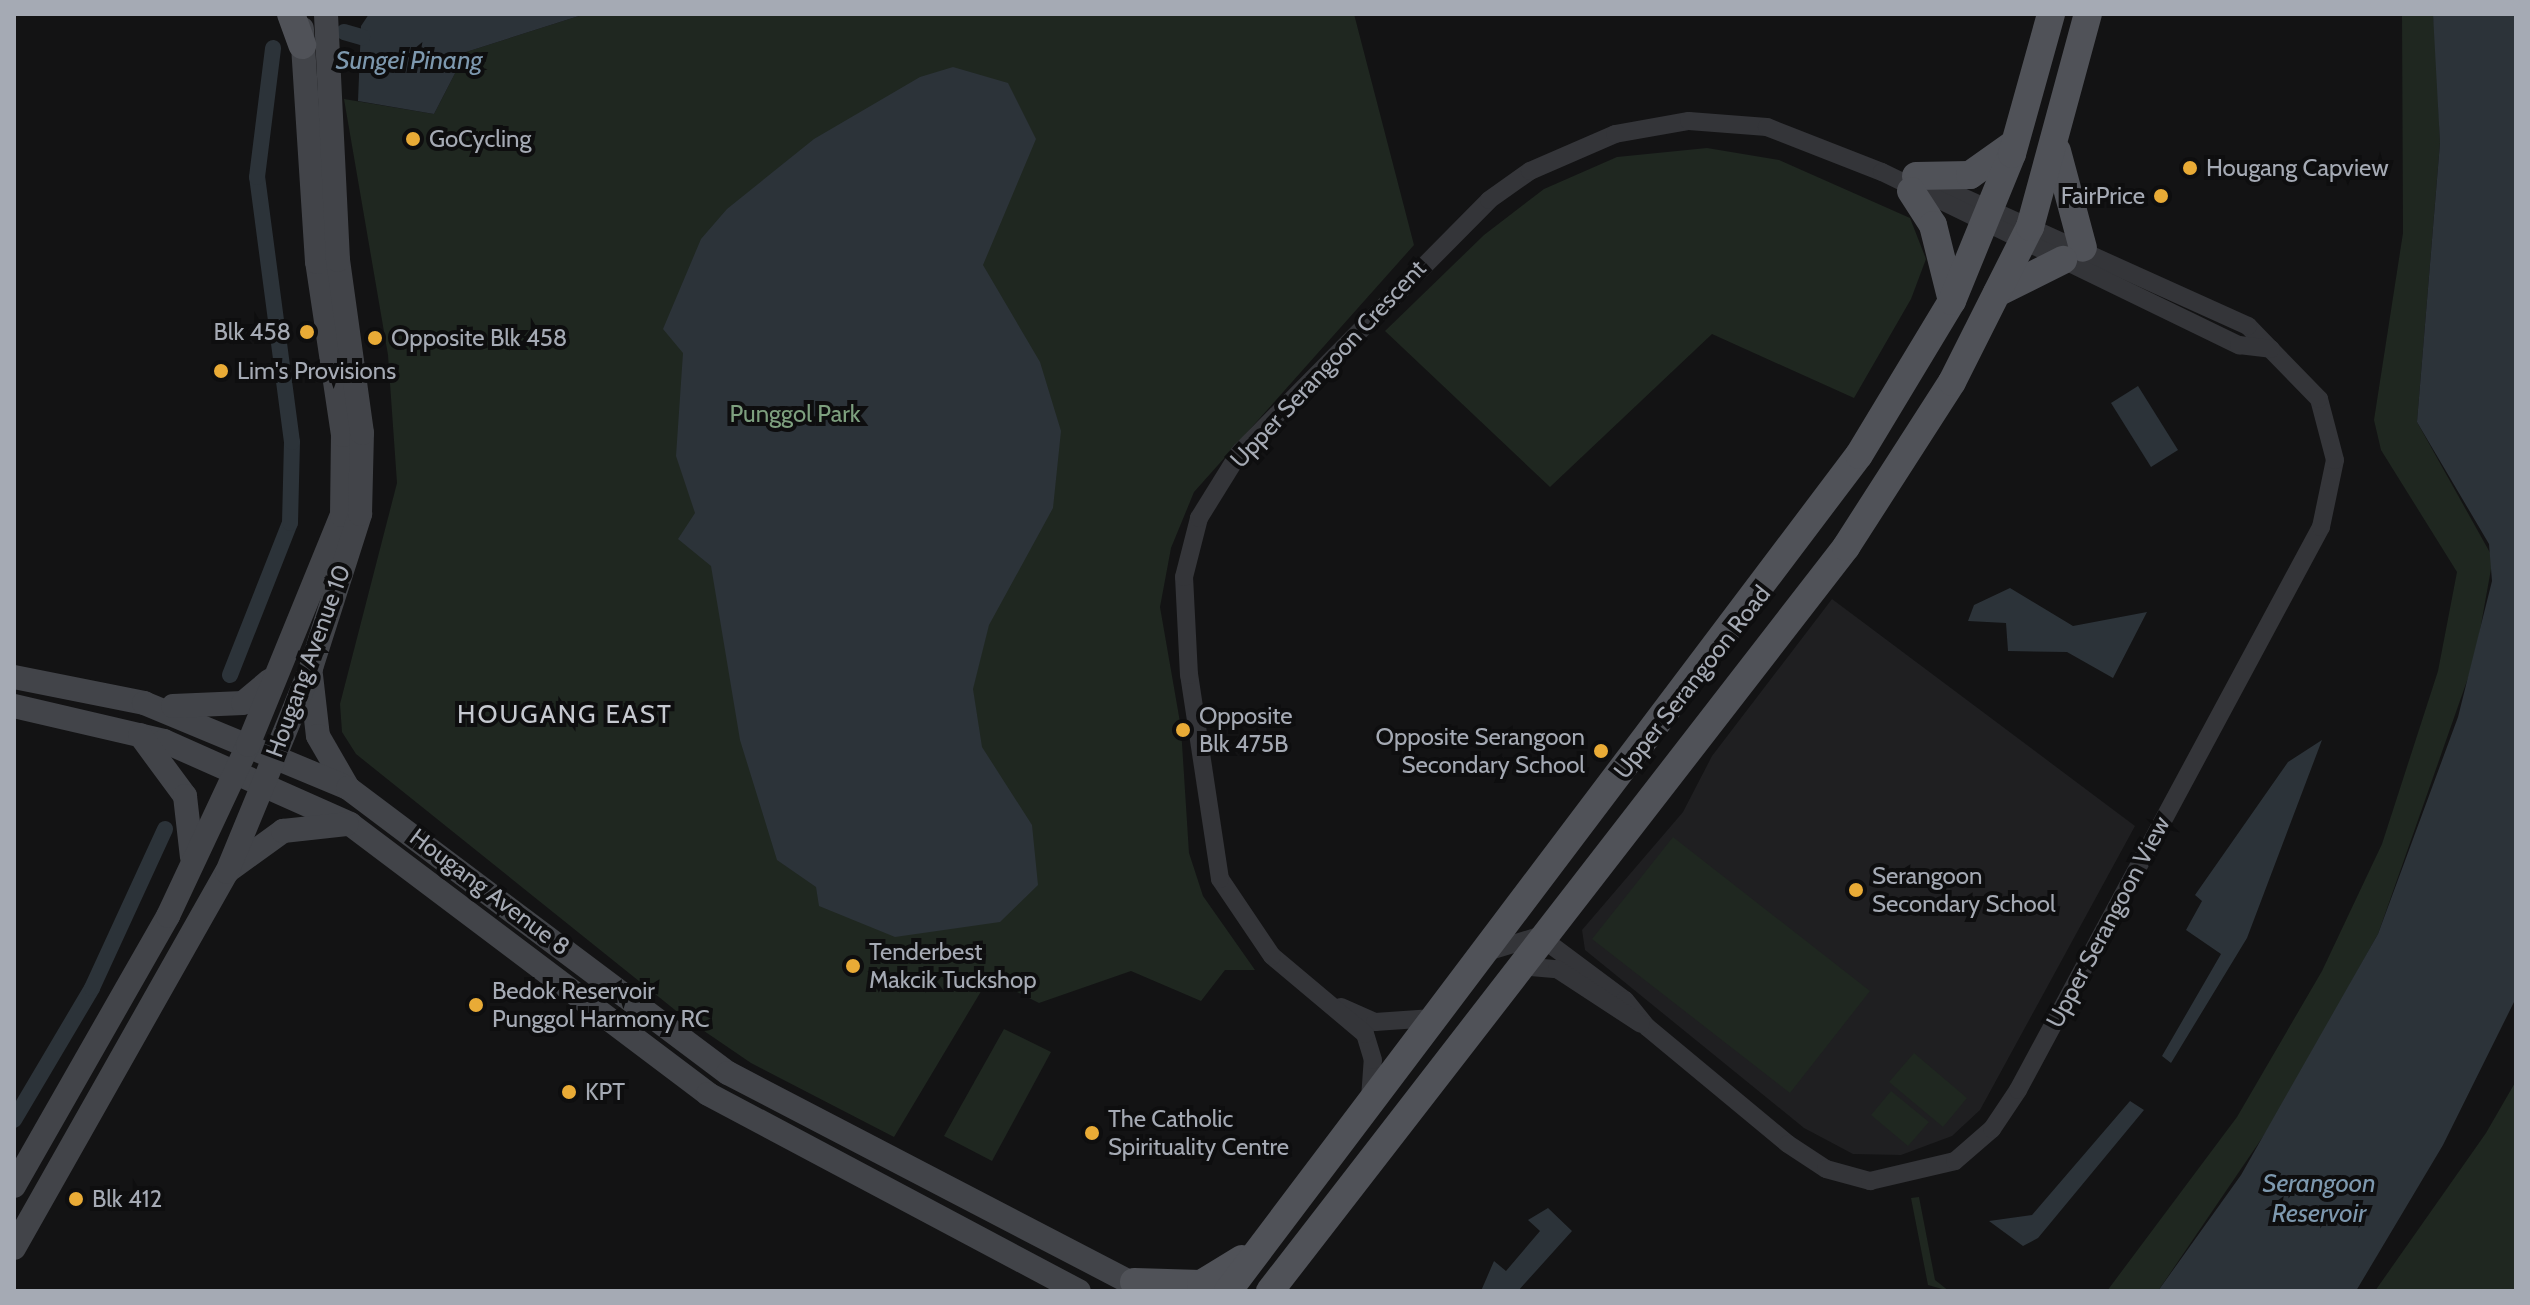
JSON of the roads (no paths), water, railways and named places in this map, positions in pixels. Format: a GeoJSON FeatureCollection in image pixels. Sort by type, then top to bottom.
{"type":"FeatureCollection","features":[{"type":"Feature","properties":{"kind":"main road"},"geometry":{"type":"LineString","coordinates":[[291,14],[302,45]]}},
{"type":"Feature","properties":{"kind":"main road","name":"Hougang Avenue 10"},"geometry":{"type":"LineString","coordinates":[[14,1186],[192,864],[238,769],[342,515],[343,435],[317,262],[302,14]]}},
{"type":"Feature","properties":{"kind":"main road","name":"Hougang Avenue 10"},"geometry":{"type":"LineString","coordinates":[[14,1248],[227,872],[311,668],[360,514],[362,433],[333,201],[326,14]]}},
{"type":"Feature","properties":{"kind":"main road","name":"Upper Serangoon Road"},"geometry":{"type":"LineString","coordinates":[[1228,1291],[1443,1013],[1485,953],[1817,518],[1952,301],[2016,141],[2051,14]]}},
{"type":"Feature","properties":{"kind":"main road","name":"Upper Serangoon Road"},"geometry":{"type":"LineString","coordinates":[[1278,1285],[1515,967],[1846,547],[1952,382],[2027,235],[2056,146],[2088,14]]}},
{"type":"Feature","properties":{"kind":"main road"},"geometry":{"type":"LineString","coordinates":[[1952,301],[1933,225],[1913,184],[1980,171],[2016,141]]}},
{"type":"Feature","properties":{"kind":"main road"},"geometry":{"type":"LineString","coordinates":[[1997,293],[2073,254],[2056,146]]}},
{"type":"Feature","properties":{"kind":"main road"},"geometry":{"type":"LineString","coordinates":[[144,703],[206,709],[243,703],[279,668]]}},
{"type":"Feature","properties":{"kind":"main road"},"geometry":{"type":"LineString","coordinates":[[311,668],[316,728],[348,788]]}},
{"type":"Feature","properties":{"kind":"main road","name":"Hougang Avenue 8"},"geometry":{"type":"LineString","coordinates":[[14,677],[144,703],[348,788],[728,1073],[1140,1287]]}},
{"type":"Feature","properties":{"kind":"main road","name":"Hougang Avenue 8"},"geometry":{"type":"LineString","coordinates":[[14,706],[140,735],[238,769],[350,824],[708,1094],[1079,1291]]}},
{"type":"Feature","properties":{"kind":"main road"},"geometry":{"type":"LineString","coordinates":[[140,735],[185,796],[192,864]]}},
{"type":"Feature","properties":{"kind":"main road"},"geometry":{"type":"LineString","coordinates":[[227,872],[283,831],[350,824]]}},
{"type":"Feature","properties":{"kind":"main road"},"geometry":{"type":"LineString","coordinates":[[1140,1287],[1201,1284],[1259,1248]]}},
{"type":"Feature","properties":{"kind":"street","name":"Upper Serangoon Crescent"},"geometry":{"type":"LineString","coordinates":[[1369,1106],[1371,1051],[1341,1007],[1254,938],[1220,879],[1208,834],[1184,577],[1214,488],[1283,403],[1440,246],[1489,200],[1570,150],[1653,125],[1737,123],[1786,131],[2027,235]]}},
{"type":"Feature","properties":{"kind":"street","name":"Upper Serangoon View"},"geometry":{"type":"LineString","coordinates":[[1515,967],[1557,969],[1647,1027],[1788,1144],[1841,1173],[1870,1181],[1937,1170],[1992,1129],[2321,527],[2335,460],[2327,423],[2309,385],[2271,349],[2239,345],[2073,254],[2027,235]]}},
{"type":"Feature","properties":{"kind":"street","name":"Upper Serangoon View"},"geometry":{"type":"LineString","coordinates":[[1539,936],[1625,1000],[1647,1027]]}},
{"type":"Feature","properties":{"kind":"street"},"geometry":{"type":"LineString","coordinates":[[1485,953],[1539,936]]}},
{"type":"Feature","properties":{"kind":"street","name":"Upper Serangoon Crescent"},"geometry":{"type":"LineString","coordinates":[[1341,1007],[1391,1024],[1443,1013]]}},
{"type":"Feature","properties":{"kind":"water","name":"Sungei Pinang"},"geometry":{"type":"Polygon","coordinates":[[[369,14],[585,14],[466,52],[434,114],[358,101],[361,26],[369,14]]]}},
{"type":"Feature","properties":{"kind":"water","name":"Serangoon Reservoir"},"geometry":{"type":"Polygon","coordinates":[[[2433,14],[2516,14],[2516,998],[2443,1145],[2356,1291],[2158,1291],[2241,1175],[2378,934],[2458,717],[2492,581],[2489,544],[2417,422],[2440,143],[2433,14]]]}},
{"type":"Feature","properties":{"kind":"water"},"geometry":{"type":"Polygon","coordinates":[[[953,67],[1008,83],[1036,139],[983,265],[1040,362],[1061,431],[1053,508],[989,625],[973,689],[982,747],[1032,825],[1038,885],[1000,922],[895,937],[819,906],[816,887],[777,860],[740,740],[711,566],[678,539],[695,513],[676,456],[683,353],[663,329],[701,239],[727,209],[814,139],[920,77],[953,67]]]}},
{"type":"Feature","properties":{"kind":"water"},"geometry":{"type":"Polygon","coordinates":[[[2138,386],[2178,450],[2151,467],[2111,403],[2138,386]]]}},
{"type":"Feature","properties":{"kind":"water"},"geometry":{"type":"Polygon","coordinates":[[[2010,588],[2073,626],[2147,612],[2113,678],[2067,652],[2008,651],[2006,623],[1968,621],[1974,605],[2010,588]]]}},
{"type":"Feature","properties":{"kind":"water"},"geometry":{"type":"Polygon","coordinates":[[[2322,740],[2247,938],[2171,1063],[2162,1056],[2221,954],[2186,930],[2202,901],[2195,895],[2288,762],[2322,740]]]}},
{"type":"Feature","properties":{"kind":"water"},"geometry":{"type":"Polygon","coordinates":[[[2130,1101],[2144,1110],[2038,1238],[2023,1246],[1989,1221],[2032,1215],[2130,1101]]]}},
{"type":"Feature","properties":{"kind":"water"},"geometry":{"type":"Polygon","coordinates":[[[1548,1208],[1572,1231],[1518,1291],[1481,1291],[1494,1261],[1506,1271],[1540,1231],[1528,1220],[1548,1208]]]}},
{"type":"Feature","properties":{"kind":"waterway"},"geometry":{"type":"LineString","coordinates":[[344,32],[362,37]]}},
{"type":"Feature","properties":{"kind":"waterway"},"geometry":{"type":"LineString","coordinates":[[230,675],[290,523],[292,442],[257,177],[273,48]]}},
{"type":"Feature","properties":{"kind":"waterway"},"geometry":{"type":"LineString","coordinates":[[14,1120],[92,988],[165,829]]}},
{"type":"Feature","properties":{"kind":"place","name":"GoCycling"},"geometry":{"type":"Point","coordinates":[413,139]}},
{"type":"Feature","properties":{"kind":"place","name":"Hougang Capview"},"geometry":{"type":"Point","coordinates":[2190,168]}},
{"type":"Feature","properties":{"kind":"place","name":"FairPrice"},"geometry":{"type":"Point","coordinates":[2161,196]}},
{"type":"Feature","properties":{"kind":"place","name":"Blk 458"},"geometry":{"type":"Point","coordinates":[307,332]}},
{"type":"Feature","properties":{"kind":"place","name":"Opposite Blk 458"},"geometry":{"type":"Point","coordinates":[375,338]}},
{"type":"Feature","properties":{"kind":"place","name":"Lim's Provisions"},"geometry":{"type":"Point","coordinates":[221,371]}},
{"type":"Feature","properties":{"kind":"place","name":"Opposite Blk 475B"},"geometry":{"type":"Point","coordinates":[1183,730]}},
{"type":"Feature","properties":{"kind":"place","name":"Opposite Serangoon Secondary School"},"geometry":{"type":"Point","coordinates":[1601,751]}},
{"type":"Feature","properties":{"kind":"place","name":"Serangoon Secondary School"},"geometry":{"type":"Point","coordinates":[1856,890]}},
{"type":"Feature","properties":{"kind":"place","name":"Tenderbest Makcik Tuckshop"},"geometry":{"type":"Point","coordinates":[853,966]}},
{"type":"Feature","properties":{"kind":"place","name":"Bedok Reservoir Punggol Harmony RC"},"geometry":{"type":"Point","coordinates":[476,1005]}},
{"type":"Feature","properties":{"kind":"place","name":"KPT"},"geometry":{"type":"Point","coordinates":[569,1092]}},
{"type":"Feature","properties":{"kind":"place","name":"The Catholic Spirituality Centre"},"geometry":{"type":"Point","coordinates":[1092,1133]}},
{"type":"Feature","properties":{"kind":"place","name":"Blk 412"},"geometry":{"type":"Point","coordinates":[76,1199]}},
{"type":"Feature","properties":{"kind":"district","name":"HOUGANG EAST"},"geometry":{"type":"Point","coordinates":[565,715]}},
{"type":"Feature","properties":{"kind":"park label","name":"Punggol Park"},"geometry":{"type":"Point","coordinates":[795,414]}}]}
